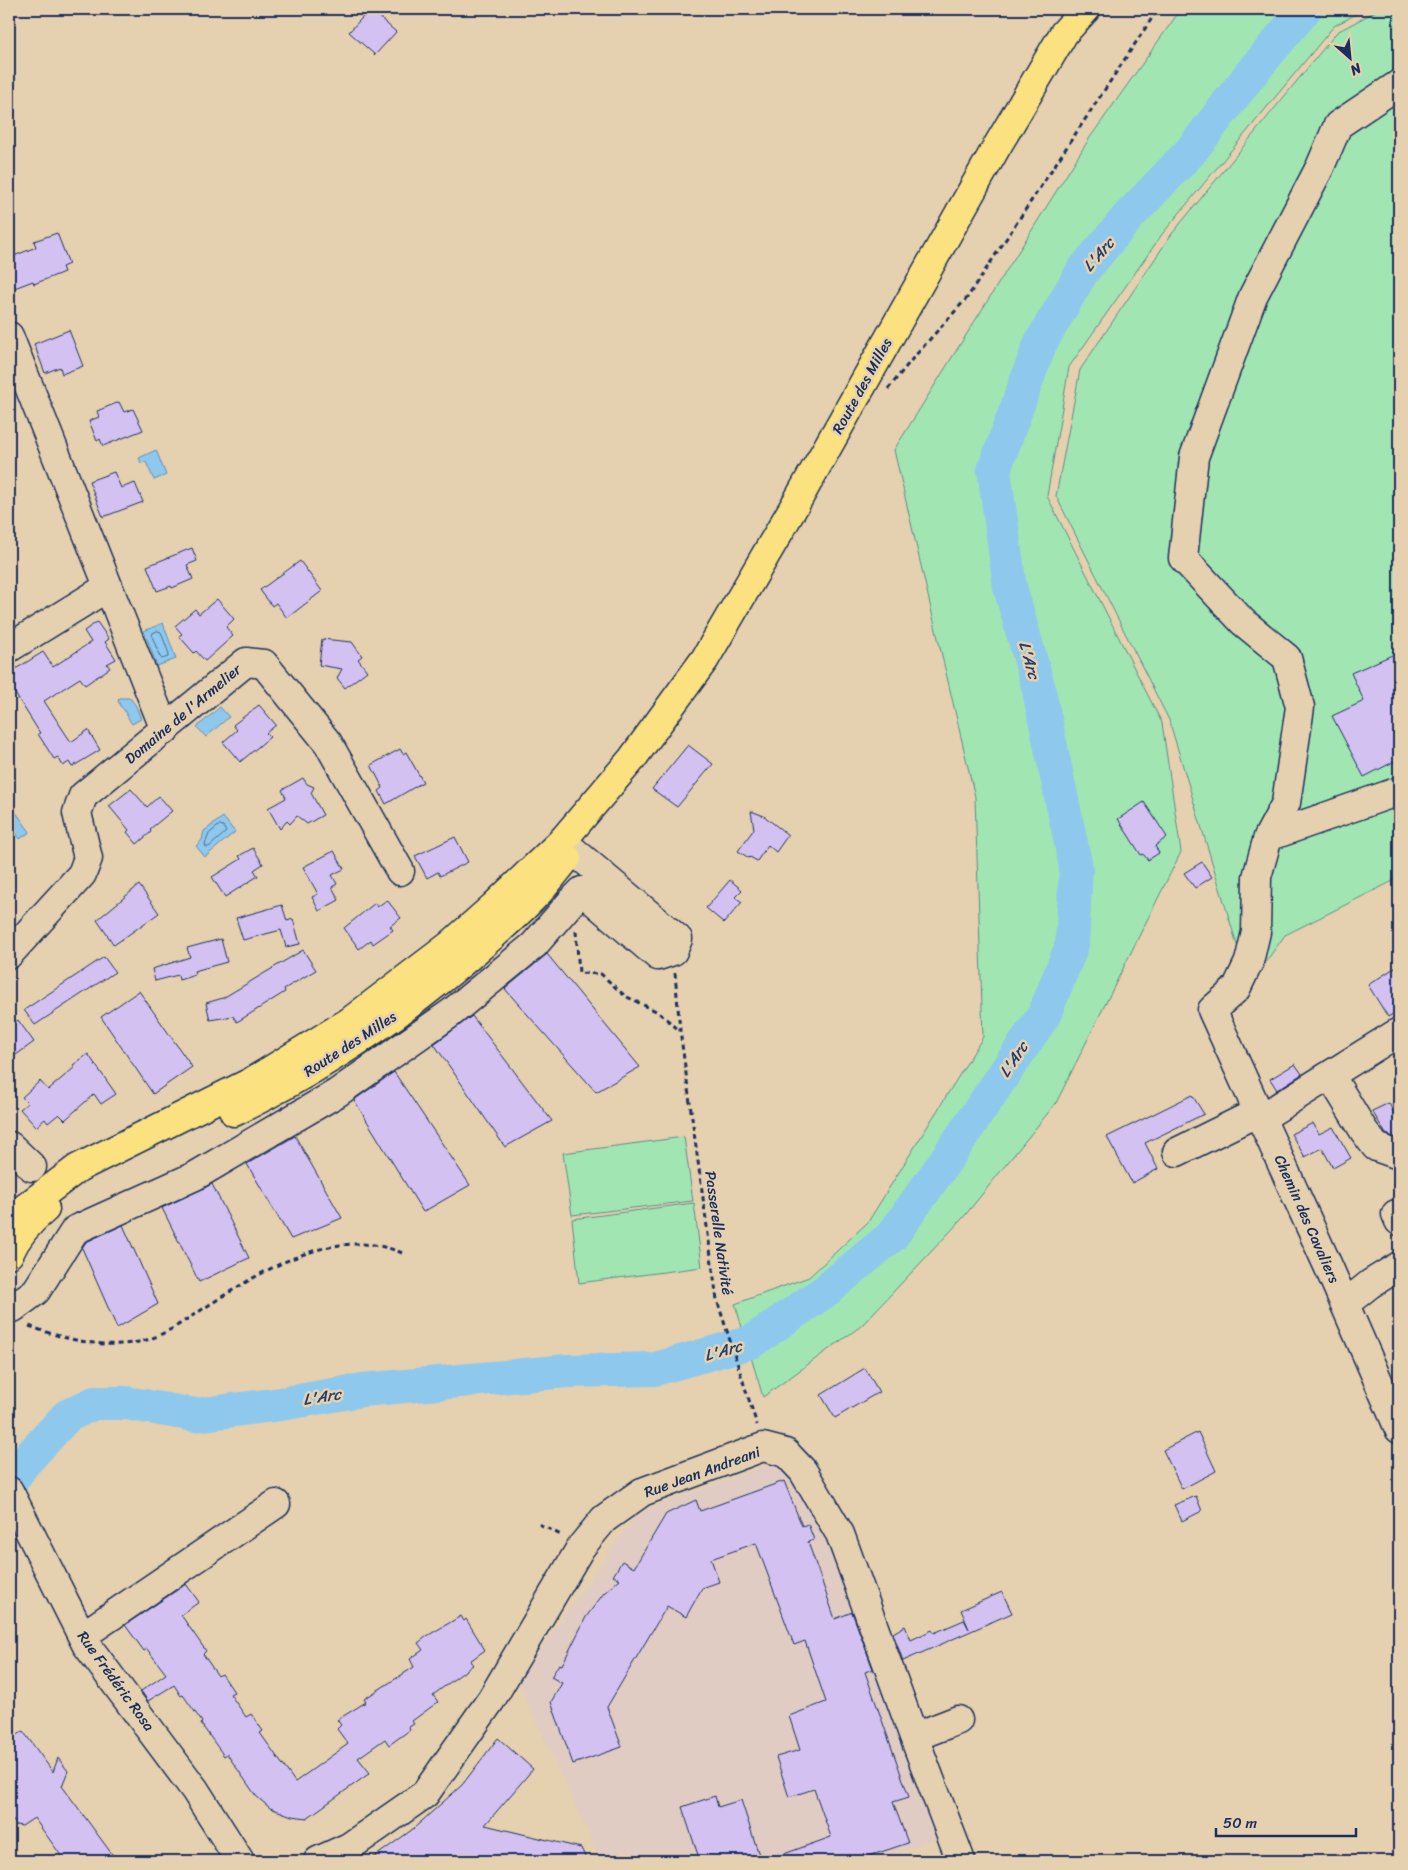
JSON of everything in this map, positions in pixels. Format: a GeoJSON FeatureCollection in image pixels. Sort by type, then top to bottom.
{"type":"FeatureCollection","features":[{"type":"Feature","properties":{"kind":"main road","name":"Route des Milles"},"geometry":{"type":"LineString","coordinates":[[9,1254],[13,1244],[32,1219],[56,1199],[262,1098],[328,1060],[384,1024],[441,982],[536,896],[559,855],[705,659],[796,503],[996,148],[1054,49],[1064,33],[1086,9]]}},
{"type":"Feature","properties":{"kind":"main road","name":"Route des Milles"},"geometry":{"type":"LineString","coordinates":[[9,1220],[78,1168],[251,1082],[349,1022],[450,946],[559,855]]}},
{"type":"Feature","properties":{"kind":"street"},"geometry":{"type":"LineString","coordinates":[[1268,837],[1286,803],[1300,707],[1287,658],[1243,622],[1183,558],[1194,457],[1253,296],[1320,167],[1338,125],[1399,84]]}},
{"type":"Feature","properties":{"kind":"street"},"geometry":{"type":"LineString","coordinates":[[9,336],[165,730]]}},
{"type":"Feature","properties":{"kind":"street"},"geometry":{"type":"LineString","coordinates":[[9,648],[108,587]]}},
{"type":"Feature","properties":{"kind":"street","name":"Domaine de l'Armelier"},"geometry":{"type":"LineString","coordinates":[[9,954],[82,874],[88,858],[77,813],[83,796],[246,662],[264,664],[328,743],[400,871]]}},
{"type":"Feature","properties":{"kind":"street"},"geometry":{"type":"LineString","coordinates":[[1268,837],[1399,791]]}},
{"type":"Feature","properties":{"kind":"street","name":"Chemin des Cavaliers"},"geometry":{"type":"LineString","coordinates":[[1268,837],[1257,877],[1256,932],[1249,962],[1236,989],[1212,1010],[1345,1304],[1399,1429]]}},
{"type":"Feature","properties":{"kind":"street"},"geometry":{"type":"LineString","coordinates":[[559,855],[678,939],[673,951],[658,956],[582,891],[559,855]]}},
{"type":"Feature","properties":{"kind":"street"},"geometry":{"type":"LineString","coordinates":[[18,1317],[13,1308],[36,1291],[75,1230],[195,1176],[337,1094],[451,1012],[534,945],[582,891]]}},
{"type":"Feature","properties":{"kind":"street"},"geometry":{"type":"LineString","coordinates":[[1177,1152],[1248,1117],[1261,1118],[1399,1032]]}},
{"type":"Feature","properties":{"kind":"street"},"geometry":{"type":"LineString","coordinates":[[1330,1075],[1376,1147],[1399,1155]]}},
{"type":"Feature","properties":{"kind":"street"},"geometry":{"type":"LineString","coordinates":[[9,1146],[32,1167]]}},
{"type":"Feature","properties":{"kind":"street"},"geometry":{"type":"LineString","coordinates":[[9,1203],[39,1185],[78,1168]]}},
{"type":"Feature","properties":{"kind":"street"},"geometry":{"type":"LineString","coordinates":[[1345,1304],[1370,1284],[1399,1266]]}},
{"type":"Feature","properties":{"kind":"street","name":"Rue Jean Andreani"},"geometry":{"type":"LineString","coordinates":[[318,1861],[350,1847],[426,1794],[491,1700],[580,1547],[604,1519],[642,1492],[763,1447],[786,1454],[803,1471],[840,1534],[914,1737],[962,1861]]}},
{"type":"Feature","properties":{"kind":"street","name":"Rue Frédéric Rosa"},"geometry":{"type":"LineString","coordinates":[[9,1491],[82,1636],[195,1790],[240,1861]]}},
{"type":"Feature","properties":{"kind":"street"},"geometry":{"type":"LineString","coordinates":[[82,1636],[276,1504]]}},
{"type":"Feature","properties":{"kind":"street"},"geometry":{"type":"LineString","coordinates":[[914,1737],[958,1720]]}},
{"type":"Feature","properties":{"kind":"path"},"geometry":{"type":"LineString","coordinates":[[883,396],[913,358],[967,298],[1158,9]]}},
{"type":"Feature","properties":{"kind":"path"},"geometry":{"type":"LineString","coordinates":[[563,911],[574,912],[579,973],[601,974],[625,996],[658,1012],[680,1030]]}},
{"type":"Feature","properties":{"kind":"path","name":"Passerelle Nativité"},"geometry":{"type":"LineString","coordinates":[[673,951],[680,1030],[717,1300],[759,1434]]}},
{"type":"Feature","properties":{"kind":"path"},"geometry":{"type":"LineString","coordinates":[[18,1317],[75,1341],[126,1344],[144,1340],[177,1326],[255,1278],[293,1258],[317,1249],[357,1244],[381,1245],[402,1253]]}},
{"type":"Feature","properties":{"kind":"shaded area"},"geometry":{"type":"Polygon","coordinates":[[[777,1461],[796,1477],[834,1543],[942,1836],[874,1861],[601,1861],[518,1681],[637,1513],[777,1461]]]}},
{"type":"Feature","properties":{"kind":"green space"},"geometry":{"type":"Polygon","coordinates":[[[1181,9],[1366,9],[1334,26],[1163,233],[1069,367],[1047,496],[1162,723],[1181,852],[1056,1103],[962,1219],[861,1326],[763,1397],[735,1304],[809,1277],[868,1222],[983,1037],[975,797],[894,450],[1089,139],[1181,9]]]}},
{"type":"Feature","properties":{"kind":"green space"},"geometry":{"type":"Polygon","coordinates":[[[1380,9],[1399,9],[1399,878],[1285,935],[1228,1014],[1211,994],[1241,958],[1169,720],[1056,496],[1080,370],[1171,235],[1337,32],[1380,9]]]}},
{"type":"Feature","properties":{"kind":"green space"},"geometry":{"type":"Polygon","coordinates":[[[684,1137],[693,1201],[572,1215],[563,1153],[684,1137]]]}},
{"type":"Feature","properties":{"kind":"green space"},"geometry":{"type":"Polygon","coordinates":[[[694,1203],[702,1267],[579,1283],[572,1219],[694,1203]]]}},
{"type":"Feature","properties":{"kind":"water"},"geometry":{"type":"Polygon","coordinates":[[[156,450],[166,475],[154,480],[146,462],[141,463],[139,458],[156,450]]]}},
{"type":"Feature","properties":{"kind":"water"},"geometry":{"type":"Polygon","coordinates":[[[163,623],[176,659],[157,666],[144,631],[163,623]]]}},
{"type":"Feature","properties":{"kind":"water"},"geometry":{"type":"Polygon","coordinates":[[[120,698],[130,698],[136,706],[141,719],[132,724],[120,706],[118,700],[120,698]]]}},
{"type":"Feature","properties":{"kind":"water"},"geometry":{"type":"Polygon","coordinates":[[[220,707],[229,717],[206,737],[197,727],[220,707]]]}},
{"type":"Feature","properties":{"kind":"water"},"geometry":{"type":"Polygon","coordinates":[[[15,811],[30,832],[20,839],[9,823],[9,815],[15,811]]]}},
{"type":"Feature","properties":{"kind":"water"},"geometry":{"type":"Polygon","coordinates":[[[223,817],[235,832],[205,857],[196,846],[202,840],[204,831],[223,817]]]}},
{"type":"Feature","properties":{"kind":"building"},"geometry":{"type":"Polygon","coordinates":[[[370,9],[396,32],[375,55],[349,32],[370,9]]]}},
{"type":"Feature","properties":{"kind":"building"},"geometry":{"type":"Polygon","coordinates":[[[57,233],[69,264],[62,267],[64,272],[34,284],[33,281],[9,290],[9,258],[36,247],[34,241],[57,233]]]}},
{"type":"Feature","properties":{"kind":"building"},"geometry":{"type":"Polygon","coordinates":[[[69,330],[83,366],[62,374],[60,367],[45,373],[34,344],[69,330]]]}},
{"type":"Feature","properties":{"kind":"building"},"geometry":{"type":"Polygon","coordinates":[[[119,402],[124,412],[133,409],[143,430],[103,446],[100,439],[97,441],[89,421],[99,417],[97,411],[119,402]]]}},
{"type":"Feature","properties":{"kind":"building"},"geometry":{"type":"Polygon","coordinates":[[[114,472],[121,488],[135,483],[143,502],[103,517],[89,481],[114,472]]]}},
{"type":"Feature","properties":{"kind":"building"},"geometry":{"type":"Polygon","coordinates":[[[192,548],[197,561],[187,565],[193,579],[172,588],[171,586],[157,591],[147,566],[192,548]]]}},
{"type":"Feature","properties":{"kind":"building"},"geometry":{"type":"Polygon","coordinates":[[[300,561],[322,591],[287,618],[276,603],[272,606],[260,590],[300,561]]]}},
{"type":"Feature","properties":{"kind":"building"},"geometry":{"type":"Polygon","coordinates":[[[217,599],[234,619],[226,627],[233,636],[205,661],[196,651],[194,653],[179,636],[182,634],[175,626],[195,609],[199,614],[217,599]]]}},
{"type":"Feature","properties":{"kind":"building"},"geometry":{"type":"Polygon","coordinates":[[[97,622],[109,639],[105,642],[116,659],[107,664],[110,668],[85,685],[80,678],[44,701],[71,742],[88,730],[100,750],[72,767],[69,762],[63,766],[58,757],[54,759],[38,734],[40,733],[9,684],[9,673],[43,652],[53,667],[91,642],[84,631],[97,622]]]}},
{"type":"Feature","properties":{"kind":"building"},"geometry":{"type":"Polygon","coordinates":[[[322,639],[352,642],[362,656],[358,659],[367,671],[345,688],[337,678],[342,669],[319,665],[322,639]]]}},
{"type":"Feature","properties":{"kind":"building"},"geometry":{"type":"Polygon","coordinates":[[[1399,652],[1399,759],[1364,777],[1332,716],[1364,701],[1351,673],[1399,652]]]}},
{"type":"Feature","properties":{"kind":"building"},"geometry":{"type":"Polygon","coordinates":[[[259,705],[276,725],[266,733],[270,737],[240,762],[223,742],[237,730],[233,725],[259,705]]]}},
{"type":"Feature","properties":{"kind":"building"},"geometry":{"type":"Polygon","coordinates":[[[688,745],[713,764],[677,807],[652,789],[688,745]]]}},
{"type":"Feature","properties":{"kind":"building"},"geometry":{"type":"Polygon","coordinates":[[[400,749],[403,754],[406,752],[423,782],[386,804],[379,791],[383,788],[371,765],[400,749]]]}},
{"type":"Feature","properties":{"kind":"building"},"geometry":{"type":"Polygon","coordinates":[[[303,778],[307,784],[314,787],[311,793],[323,815],[307,824],[297,816],[290,824],[287,821],[280,829],[268,808],[286,798],[282,790],[303,778]]]}},
{"type":"Feature","properties":{"kind":"building"},"geometry":{"type":"Polygon","coordinates":[[[131,789],[147,807],[159,796],[172,811],[150,829],[151,832],[137,844],[127,832],[129,830],[109,806],[131,789]]]}},
{"type":"Feature","properties":{"kind":"building"},"geometry":{"type":"Polygon","coordinates":[[[1144,802],[1167,837],[1155,846],[1159,853],[1148,860],[1143,854],[1141,855],[1118,819],[1144,802]]]}},
{"type":"Feature","properties":{"kind":"building"},"geometry":{"type":"Polygon","coordinates":[[[751,811],[764,816],[788,835],[776,852],[768,845],[757,861],[738,851],[754,829],[751,811]]]}},
{"type":"Feature","properties":{"kind":"building"},"geometry":{"type":"Polygon","coordinates":[[[455,837],[468,862],[440,876],[438,872],[427,878],[415,856],[455,837]]]}},
{"type":"Feature","properties":{"kind":"building"},"geometry":{"type":"Polygon","coordinates":[[[253,848],[263,864],[254,870],[258,876],[225,897],[212,877],[241,859],[239,856],[253,848]]]}},
{"type":"Feature","properties":{"kind":"building"},"geometry":{"type":"Polygon","coordinates":[[[334,851],[344,869],[332,875],[337,884],[332,887],[339,900],[319,911],[312,897],[318,894],[303,867],[334,851]]]}},
{"type":"Feature","properties":{"kind":"building"},"geometry":{"type":"Polygon","coordinates":[[[1202,862],[1212,877],[1195,888],[1184,873],[1202,862]]]}},
{"type":"Feature","properties":{"kind":"building"},"geometry":{"type":"Polygon","coordinates":[[[730,880],[742,890],[735,897],[742,902],[724,923],[706,908],[730,880]]]}},
{"type":"Feature","properties":{"kind":"building"},"geometry":{"type":"Polygon","coordinates":[[[139,885],[159,913],[114,945],[97,920],[139,885]]]}},
{"type":"Feature","properties":{"kind":"building"},"geometry":{"type":"Polygon","coordinates":[[[387,900],[401,918],[390,926],[393,930],[373,944],[371,940],[359,949],[344,928],[375,903],[377,907],[387,900]]]}},
{"type":"Feature","properties":{"kind":"building"},"geometry":{"type":"Polygon","coordinates":[[[282,905],[287,921],[293,919],[300,944],[286,947],[281,930],[243,940],[236,918],[282,905]]]}},
{"type":"Feature","properties":{"kind":"building"},"geometry":{"type":"Polygon","coordinates":[[[221,939],[227,962],[194,971],[195,975],[179,980],[178,975],[155,981],[152,969],[190,957],[187,948],[221,939]]]}},
{"type":"Feature","properties":{"kind":"building"},"geometry":{"type":"Polygon","coordinates":[[[303,950],[316,970],[284,989],[285,992],[237,1022],[233,1016],[210,1020],[206,1003],[223,998],[303,950]]]}},
{"type":"Feature","properties":{"kind":"building"},"geometry":{"type":"Polygon","coordinates":[[[547,954],[640,1067],[596,1092],[505,989],[547,954]]]}},
{"type":"Feature","properties":{"kind":"building"},"geometry":{"type":"Polygon","coordinates":[[[104,957],[115,972],[35,1025],[24,1010],[104,957]]]}},
{"type":"Feature","properties":{"kind":"building"},"geometry":{"type":"Polygon","coordinates":[[[1399,965],[1399,1010],[1388,1017],[1368,985],[1399,965]]]}},
{"type":"Feature","properties":{"kind":"building"},"geometry":{"type":"Polygon","coordinates":[[[139,991],[192,1067],[153,1094],[101,1017],[139,991]]]}},
{"type":"Feature","properties":{"kind":"building"},"geometry":{"type":"Polygon","coordinates":[[[472,1016],[552,1121],[505,1147],[434,1044],[472,1016]]]}},
{"type":"Feature","properties":{"kind":"building"},"geometry":{"type":"Polygon","coordinates":[[[18,1020],[34,1042],[9,1060],[9,1027],[18,1020]]]}},
{"type":"Feature","properties":{"kind":"building"},"geometry":{"type":"Polygon","coordinates":[[[88,1054],[116,1094],[101,1104],[94,1094],[65,1120],[59,1114],[48,1123],[45,1119],[36,1127],[20,1109],[28,1103],[22,1097],[40,1081],[48,1090],[75,1067],[73,1065],[88,1054]]]}},
{"type":"Feature","properties":{"kind":"building"},"geometry":{"type":"Polygon","coordinates":[[[1295,1064],[1302,1074],[1277,1090],[1270,1079],[1295,1064]]]}},
{"type":"Feature","properties":{"kind":"building"},"geometry":{"type":"Polygon","coordinates":[[[394,1072],[470,1185],[423,1212],[354,1100],[394,1072]]]}},
{"type":"Feature","properties":{"kind":"building"},"geometry":{"type":"Polygon","coordinates":[[[1192,1095],[1204,1114],[1145,1143],[1158,1169],[1132,1183],[1107,1137],[1192,1095]]]}},
{"type":"Feature","properties":{"kind":"building"},"geometry":{"type":"Polygon","coordinates":[[[1389,1103],[1399,1124],[1399,1139],[1386,1134],[1372,1111],[1389,1103]]]}},
{"type":"Feature","properties":{"kind":"building"},"geometry":{"type":"Polygon","coordinates":[[[1313,1123],[1319,1134],[1333,1127],[1351,1158],[1333,1168],[1322,1148],[1305,1157],[1291,1134],[1313,1123]]]}},
{"type":"Feature","properties":{"kind":"building"},"geometry":{"type":"Polygon","coordinates":[[[295,1136],[342,1218],[291,1239],[247,1164],[295,1136]]]}},
{"type":"Feature","properties":{"kind":"building"},"geometry":{"type":"Polygon","coordinates":[[[212,1184],[249,1258],[199,1282],[162,1208],[212,1184]]]}},
{"type":"Feature","properties":{"kind":"building"},"geometry":{"type":"Polygon","coordinates":[[[123,1225],[158,1304],[117,1328],[82,1248],[86,1242],[123,1225]]]}},
{"type":"Feature","properties":{"kind":"building"},"geometry":{"type":"Polygon","coordinates":[[[865,1368],[879,1392],[835,1418],[821,1395],[865,1368]]]}},
{"type":"Feature","properties":{"kind":"building"},"geometry":{"type":"Polygon","coordinates":[[[1198,1432],[1216,1471],[1182,1489],[1163,1450],[1198,1432]]]}},
{"type":"Feature","properties":{"kind":"building"},"geometry":{"type":"Polygon","coordinates":[[[784,1481],[802,1526],[808,1524],[814,1540],[808,1542],[835,1619],[852,1612],[873,1669],[865,1672],[909,1797],[893,1802],[908,1843],[854,1861],[770,1861],[770,1859],[831,1837],[814,1789],[789,1797],[776,1757],[800,1750],[789,1716],[826,1702],[805,1641],[794,1645],[756,1543],[711,1559],[719,1582],[702,1588],[686,1617],[667,1606],[607,1707],[622,1747],[573,1764],[551,1702],[562,1683],[551,1677],[559,1664],[562,1665],[586,1617],[604,1593],[620,1579],[613,1576],[622,1561],[634,1568],[666,1514],[696,1500],[700,1511],[784,1481]]]}},
{"type":"Feature","properties":{"kind":"building"},"geometry":{"type":"Polygon","coordinates":[[[1196,1496],[1202,1511],[1182,1521],[1174,1505],[1196,1496]]]}},
{"type":"Feature","properties":{"kind":"building"},"geometry":{"type":"Polygon","coordinates":[[[186,1584],[199,1602],[181,1615],[206,1651],[203,1654],[218,1676],[222,1674],[234,1692],[230,1694],[246,1717],[251,1714],[263,1731],[260,1733],[295,1782],[348,1744],[337,1729],[341,1725],[337,1720],[366,1702],[364,1699],[414,1667],[410,1659],[423,1650],[418,1643],[427,1636],[461,1616],[464,1621],[466,1619],[485,1650],[470,1661],[473,1665],[433,1695],[438,1702],[412,1721],[414,1724],[409,1727],[410,1730],[389,1745],[385,1739],[358,1758],[370,1773],[307,1818],[292,1816],[270,1808],[256,1796],[227,1754],[224,1756],[183,1695],[181,1696],[174,1685],[148,1701],[141,1691],[166,1674],[147,1649],[144,1651],[125,1625],[186,1584]]]}},
{"type":"Feature","properties":{"kind":"building"},"geometry":{"type":"Polygon","coordinates":[[[1002,1592],[1012,1613],[903,1661],[893,1633],[905,1626],[911,1640],[932,1630],[934,1633],[964,1620],[969,1629],[961,1610],[1002,1592]]]}},
{"type":"Feature","properties":{"kind":"building"},"geometry":{"type":"Polygon","coordinates":[[[23,1731],[53,1772],[58,1758],[68,1771],[62,1786],[117,1861],[65,1861],[34,1818],[22,1826],[16,1825],[9,1814],[9,1741],[23,1731]]]}},
{"type":"Feature","properties":{"kind":"building"},"geometry":{"type":"Polygon","coordinates":[[[498,1738],[533,1769],[485,1825],[581,1848],[587,1861],[369,1861],[413,1829],[462,1785],[498,1738]]]}},
{"type":"Feature","properties":{"kind":"building"},"geometry":{"type":"Polygon","coordinates":[[[715,1796],[718,1807],[741,1800],[761,1861],[700,1861],[682,1807],[715,1796]]]}},
{"type":"Feature","properties":{"kind":"waterway","name":"L'Arc"},"geometry":{"type":"LineString","coordinates":[[9,1485],[22,1465],[67,1416],[94,1403],[126,1403],[195,1415],[281,1404],[362,1390],[567,1371],[655,1369],[751,1342],[824,1292],[892,1236],[1044,1015],[1072,945],[1076,867],[1038,686],[1010,587],[994,470],[1040,344],[1082,272],[1128,217],[1191,151],[1249,76],[1305,9]]}}]}
